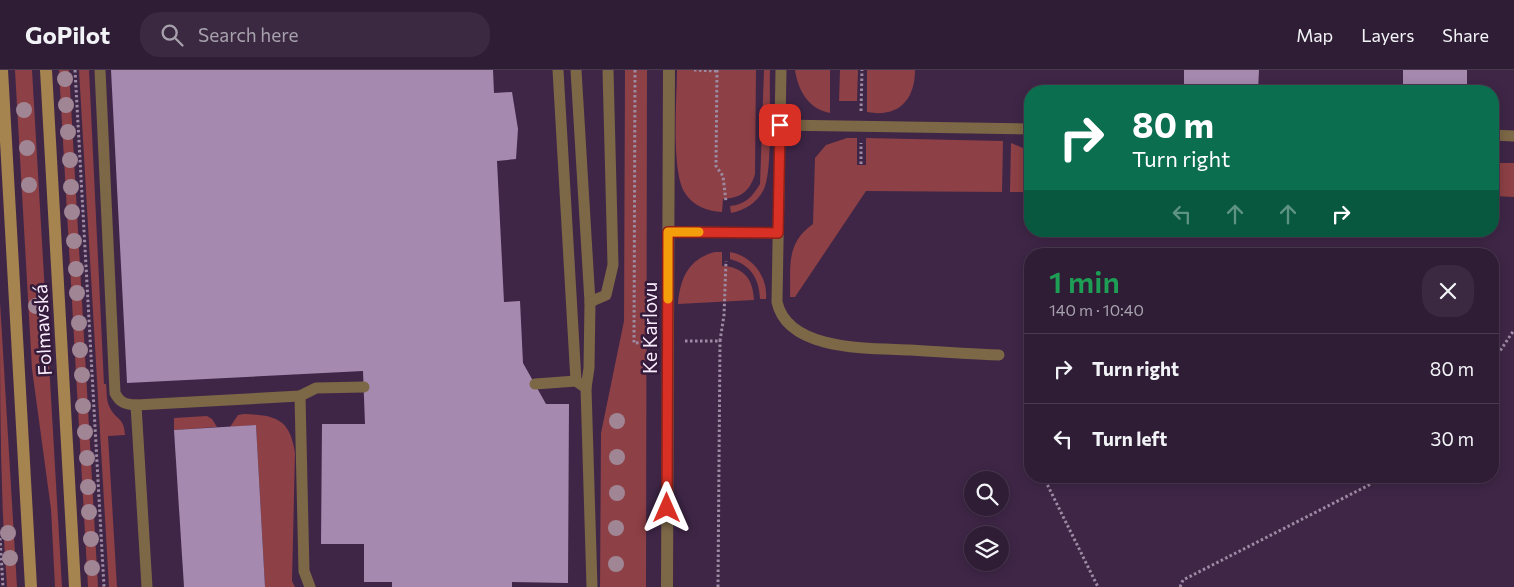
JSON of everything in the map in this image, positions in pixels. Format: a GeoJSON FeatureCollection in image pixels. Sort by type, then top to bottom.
{"type":"FeatureCollection","features":[{"type":"Feature","properties":{"kind":"main road","name":"Folmavská"},"geometry":{"type":"LineString","coordinates":[[2,70],[31,587]]}},
{"type":"Feature","properties":{"kind":"main road","name":"Folmavská"},"geometry":{"type":"LineString","coordinates":[[46,70],[75,587]]}},
{"type":"Feature","properties":{"kind":"street","name":"Ke Karlovu"},"geometry":{"type":"LineString","coordinates":[[667,587],[669,70]]}},
{"type":"Feature","properties":{"kind":"lane"},"geometry":{"type":"LineString","coordinates":[[100,70],[115,393],[125,404],[136,405],[300,396],[316,388],[364,387]]}},
{"type":"Feature","properties":{"kind":"lane"},"geometry":{"type":"LineString","coordinates":[[558,70],[576,381]]}},
{"type":"Feature","properties":{"kind":"lane"},"geometry":{"type":"LineString","coordinates":[[576,70],[590,302],[589,368],[586,388],[592,587]]}},
{"type":"Feature","properties":{"kind":"lane"},"geometry":{"type":"LineString","coordinates":[[590,302],[606,295],[614,265],[608,70]]}},
{"type":"Feature","properties":{"kind":"lane"},"geometry":{"type":"LineString","coordinates":[[781,70],[777,302],[785,321],[796,330],[814,339],[841,346],[999,355]]}},
{"type":"Feature","properties":{"kind":"lane"},"geometry":{"type":"LineString","coordinates":[[780,125],[1024,129]]}},
{"type":"Feature","properties":{"kind":"lane"},"geometry":{"type":"LineString","coordinates":[[1499,135],[1514,136]]}},
{"type":"Feature","properties":{"kind":"lane"},"geometry":{"type":"LineString","coordinates":[[668,232],[778,233]]}},
{"type":"Feature","properties":{"kind":"lane"},"geometry":{"type":"LineString","coordinates":[[535,384],[576,381],[586,388]]}},
{"type":"Feature","properties":{"kind":"lane"},"geometry":{"type":"LineString","coordinates":[[300,396],[304,571],[310,587]]}},
{"type":"Feature","properties":{"kind":"lane"},"geometry":{"type":"LineString","coordinates":[[136,405],[148,587]]}},
{"type":"Feature","properties":{"kind":"path"},"geometry":{"type":"LineString","coordinates":[[75,70],[104,587]]}},
{"type":"Feature","properties":{"kind":"path"},"geometry":{"type":"LineString","coordinates":[[694,70],[717,71],[716,166],[723,176],[726,202]]}},
{"type":"Feature","properties":{"kind":"path"},"geometry":{"type":"LineString","coordinates":[[862,70],[862,101]]}},
{"type":"Feature","properties":{"kind":"path"},"geometry":{"type":"LineString","coordinates":[[1499,353],[1514,330]]}},
{"type":"Feature","properties":{"kind":"path"},"geometry":{"type":"LineString","coordinates":[[718,587],[720,341]]}},
{"type":"Feature","properties":{"kind":"path"},"geometry":{"type":"LineString","coordinates":[[1046,483],[1098,587]]}},
{"type":"Feature","properties":{"kind":"path"},"geometry":{"type":"LineString","coordinates":[[1180,587],[1184,580],[1371,483]]}},
{"type":"Feature","properties":{"kind":"path"},"geometry":{"type":"LineString","coordinates":[[0,538],[3,587]]}},
{"type":"Feature","properties":{"kind":"shaded area"},"geometry":{"type":"Polygon","coordinates":[[[15,70],[32,70],[62,587],[55,587],[51,509],[32,369],[15,70]]]}},
{"type":"Feature","properties":{"kind":"shaded area"},"geometry":{"type":"Polygon","coordinates":[[[59,70],[69,70],[98,587],[88,587],[59,70]]]}},
{"type":"Feature","properties":{"kind":"shaded area"},"geometry":{"type":"Polygon","coordinates":[[[79,70],[89,70],[104,384],[106,384],[109,405],[122,422],[125,435],[108,436],[117,587],[109,587],[79,70]]]}},
{"type":"Feature","properties":{"kind":"shaded area"},"geometry":{"type":"Polygon","coordinates":[[[625,70],[647,70],[646,587],[600,587],[601,433],[624,321],[625,70]]]}},
{"type":"Feature","properties":{"kind":"shaded area"},"geometry":{"type":"Polygon","coordinates":[[[677,70],[756,70],[755,174],[744,192],[735,197],[723,199],[722,212],[706,209],[696,204],[688,198],[681,183],[676,152],[677,70]]]}},
{"type":"Feature","properties":{"kind":"shaded area"},"geometry":{"type":"Polygon","coordinates":[[[764,70],[770,70],[770,150],[767,179],[764,189],[754,202],[746,208],[731,213],[730,206],[740,204],[748,199],[760,184],[764,70]]]}},
{"type":"Feature","properties":{"kind":"shaded area"},"geometry":{"type":"Polygon","coordinates":[[[795,70],[830,70],[830,113],[822,111],[805,98],[795,70]]]}},
{"type":"Feature","properties":{"kind":"shaded area"},"geometry":{"type":"Polygon","coordinates":[[[840,70],[858,70],[857,101],[839,101],[840,70]]]}},
{"type":"Feature","properties":{"kind":"shaded area"},"geometry":{"type":"Polygon","coordinates":[[[867,70],[915,70],[912,90],[908,98],[896,109],[888,112],[867,112],[867,70]]]}},
{"type":"Feature","properties":{"kind":"shaded area"},"geometry":{"type":"Polygon","coordinates":[[[847,138],[857,138],[857,165],[866,165],[866,138],[1003,141],[1002,192],[866,191],[795,297],[790,297],[791,257],[798,240],[813,224],[815,158],[826,145],[847,138]]]}},
{"type":"Feature","properties":{"kind":"shaded area"},"geometry":{"type":"Polygon","coordinates":[[[1011,143],[1024,148],[1024,192],[1010,192],[1011,143]]]}},
{"type":"Feature","properties":{"kind":"shaded area"},"geometry":{"type":"Polygon","coordinates":[[[1499,163],[1514,163],[1514,197],[1499,196],[1499,163]]]}},
{"type":"Feature","properties":{"kind":"shaded area"},"geometry":{"type":"Polygon","coordinates":[[[715,252],[722,252],[722,266],[736,269],[746,275],[752,286],[754,300],[678,304],[683,278],[687,271],[698,260],[715,252]]]}},
{"type":"Feature","properties":{"kind":"shaded area"},"geometry":{"type":"Polygon","coordinates":[[[730,252],[745,258],[757,268],[764,283],[766,299],[760,299],[756,279],[743,265],[730,259],[730,252]]]}},
{"type":"Feature","properties":{"kind":"shaded area"},"geometry":{"type":"Polygon","coordinates":[[[0,302],[17,587],[7,587],[1,444],[0,302]]]}},
{"type":"Feature","properties":{"kind":"shaded area"},"geometry":{"type":"Polygon","coordinates":[[[238,415],[265,416],[280,421],[285,426],[293,442],[295,453],[292,581],[295,587],[265,587],[256,425],[230,427],[238,415]]]}},
{"type":"Feature","properties":{"kind":"shaded area"},"geometry":{"type":"Polygon","coordinates":[[[207,416],[212,419],[217,427],[174,430],[174,418],[207,416]]]}},
{"type":"Feature","properties":{"kind":"building"},"geometry":{"type":"Polygon","coordinates":[[[111,70],[493,70],[494,93],[512,92],[518,129],[516,159],[497,161],[504,302],[520,301],[523,363],[546,404],[569,404],[568,583],[512,582],[512,587],[392,587],[392,582],[364,582],[364,544],[321,544],[322,424],[365,424],[363,371],[127,383],[111,70]]]}},
{"type":"Feature","properties":{"kind":"building"},"geometry":{"type":"Polygon","coordinates":[[[1184,70],[1259,70],[1258,85],[1184,85],[1184,70]]]}},
{"type":"Feature","properties":{"kind":"building"},"geometry":{"type":"Polygon","coordinates":[[[1403,70],[1467,70],[1467,85],[1403,85],[1403,70]]]}},
{"type":"Feature","properties":{"kind":"building"},"geometry":{"type":"Polygon","coordinates":[[[256,425],[265,587],[184,587],[174,430],[256,425]]]}},
{"type":"Feature","properties":{"kind":"slow traffic"},"geometry":{"type":"LineString","coordinates":[[668,299],[668,232],[699,232]]}},
{"type":"Feature","properties":{"kind":"route"},"geometry":{"type":"LineString","coordinates":[[667,508],[668,232],[778,233],[780,125]]}}]}
